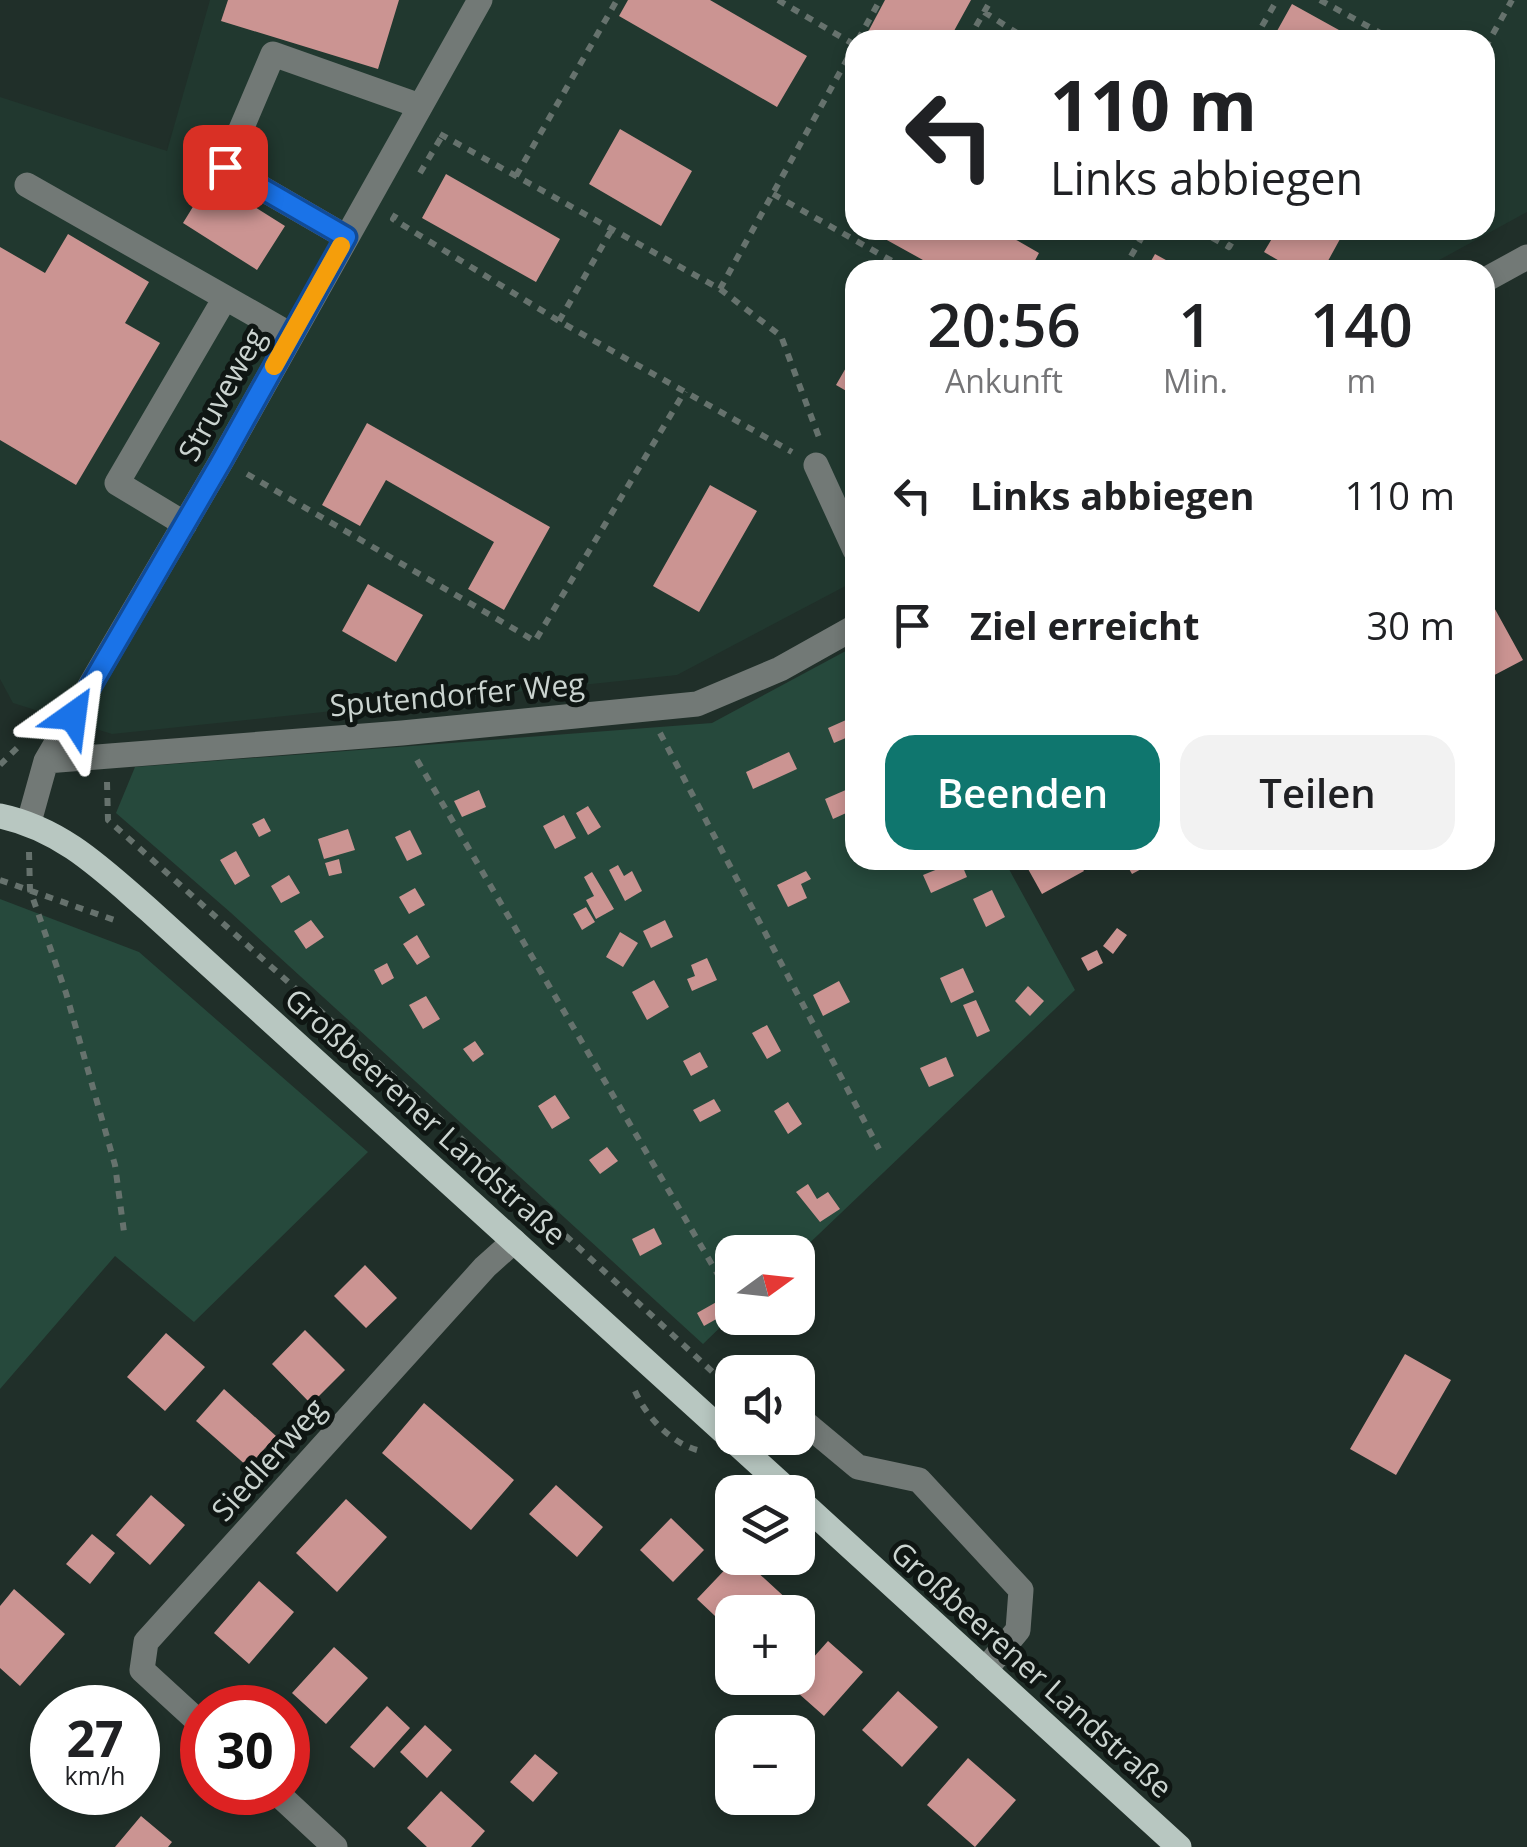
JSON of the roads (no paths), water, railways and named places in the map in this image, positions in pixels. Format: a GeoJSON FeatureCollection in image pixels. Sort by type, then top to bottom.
{"type":"FeatureCollection","features":[{"type":"Feature","properties":{"kind":"main road","name":"Großbeerener Landstraße"},"geometry":{"type":"LineString","coordinates":[[0,816],[29,822],[74,845],[514,1240],[715,1413]]}},
{"type":"Feature","properties":{"kind":"main road","name":"Großbeerener Landstraße"},"geometry":{"type":"LineString","coordinates":[[760,1455],[776,1475]]}},
{"type":"Feature","properties":{"kind":"main road","name":"Großbeerener Landstraße"},"geometry":{"type":"LineString","coordinates":[[815,1515],[1179,1847]]}},
{"type":"Feature","properties":{"kind":"street","name":"Struveweg"},"geometry":{"type":"LineString","coordinates":[[29,822],[46,761],[222,460],[480,0]]}},
{"type":"Feature","properties":{"kind":"street"},"geometry":{"type":"LineString","coordinates":[[346,237],[225,167],[273,54],[416,113]]}},
{"type":"Feature","properties":{"kind":"street"},"geometry":{"type":"LineString","coordinates":[[27,185],[291,335]]}},
{"type":"Feature","properties":{"kind":"street"},"geometry":{"type":"LineString","coordinates":[[1495,275],[1527,257]]}},
{"type":"Feature","properties":{"kind":"street"},"geometry":{"type":"LineString","coordinates":[[185,524],[116,483],[226,298]]}},
{"type":"Feature","properties":{"kind":"street"},"geometry":{"type":"LineString","coordinates":[[816,465],[845,528]]}},
{"type":"Feature","properties":{"kind":"street","name":"Sputendorfer Weg"},"geometry":{"type":"LineString","coordinates":[[46,761],[402,733],[697,704],[780,669],[845,633]]}},
{"type":"Feature","properties":{"kind":"street","name":"Siedlerweg"},"geometry":{"type":"LineString","coordinates":[[180,1705],[142,1670],[146,1642],[514,1240]]}},
{"type":"Feature","properties":{"kind":"street"},"geometry":{"type":"LineString","coordinates":[[815,1430],[858,1467],[919,1480],[1021,1590],[1018,1630],[984,1670]]}},
{"type":"Feature","properties":{"kind":"street"},"geometry":{"type":"LineString","coordinates":[[301,1815],[336,1847]]}}]}
